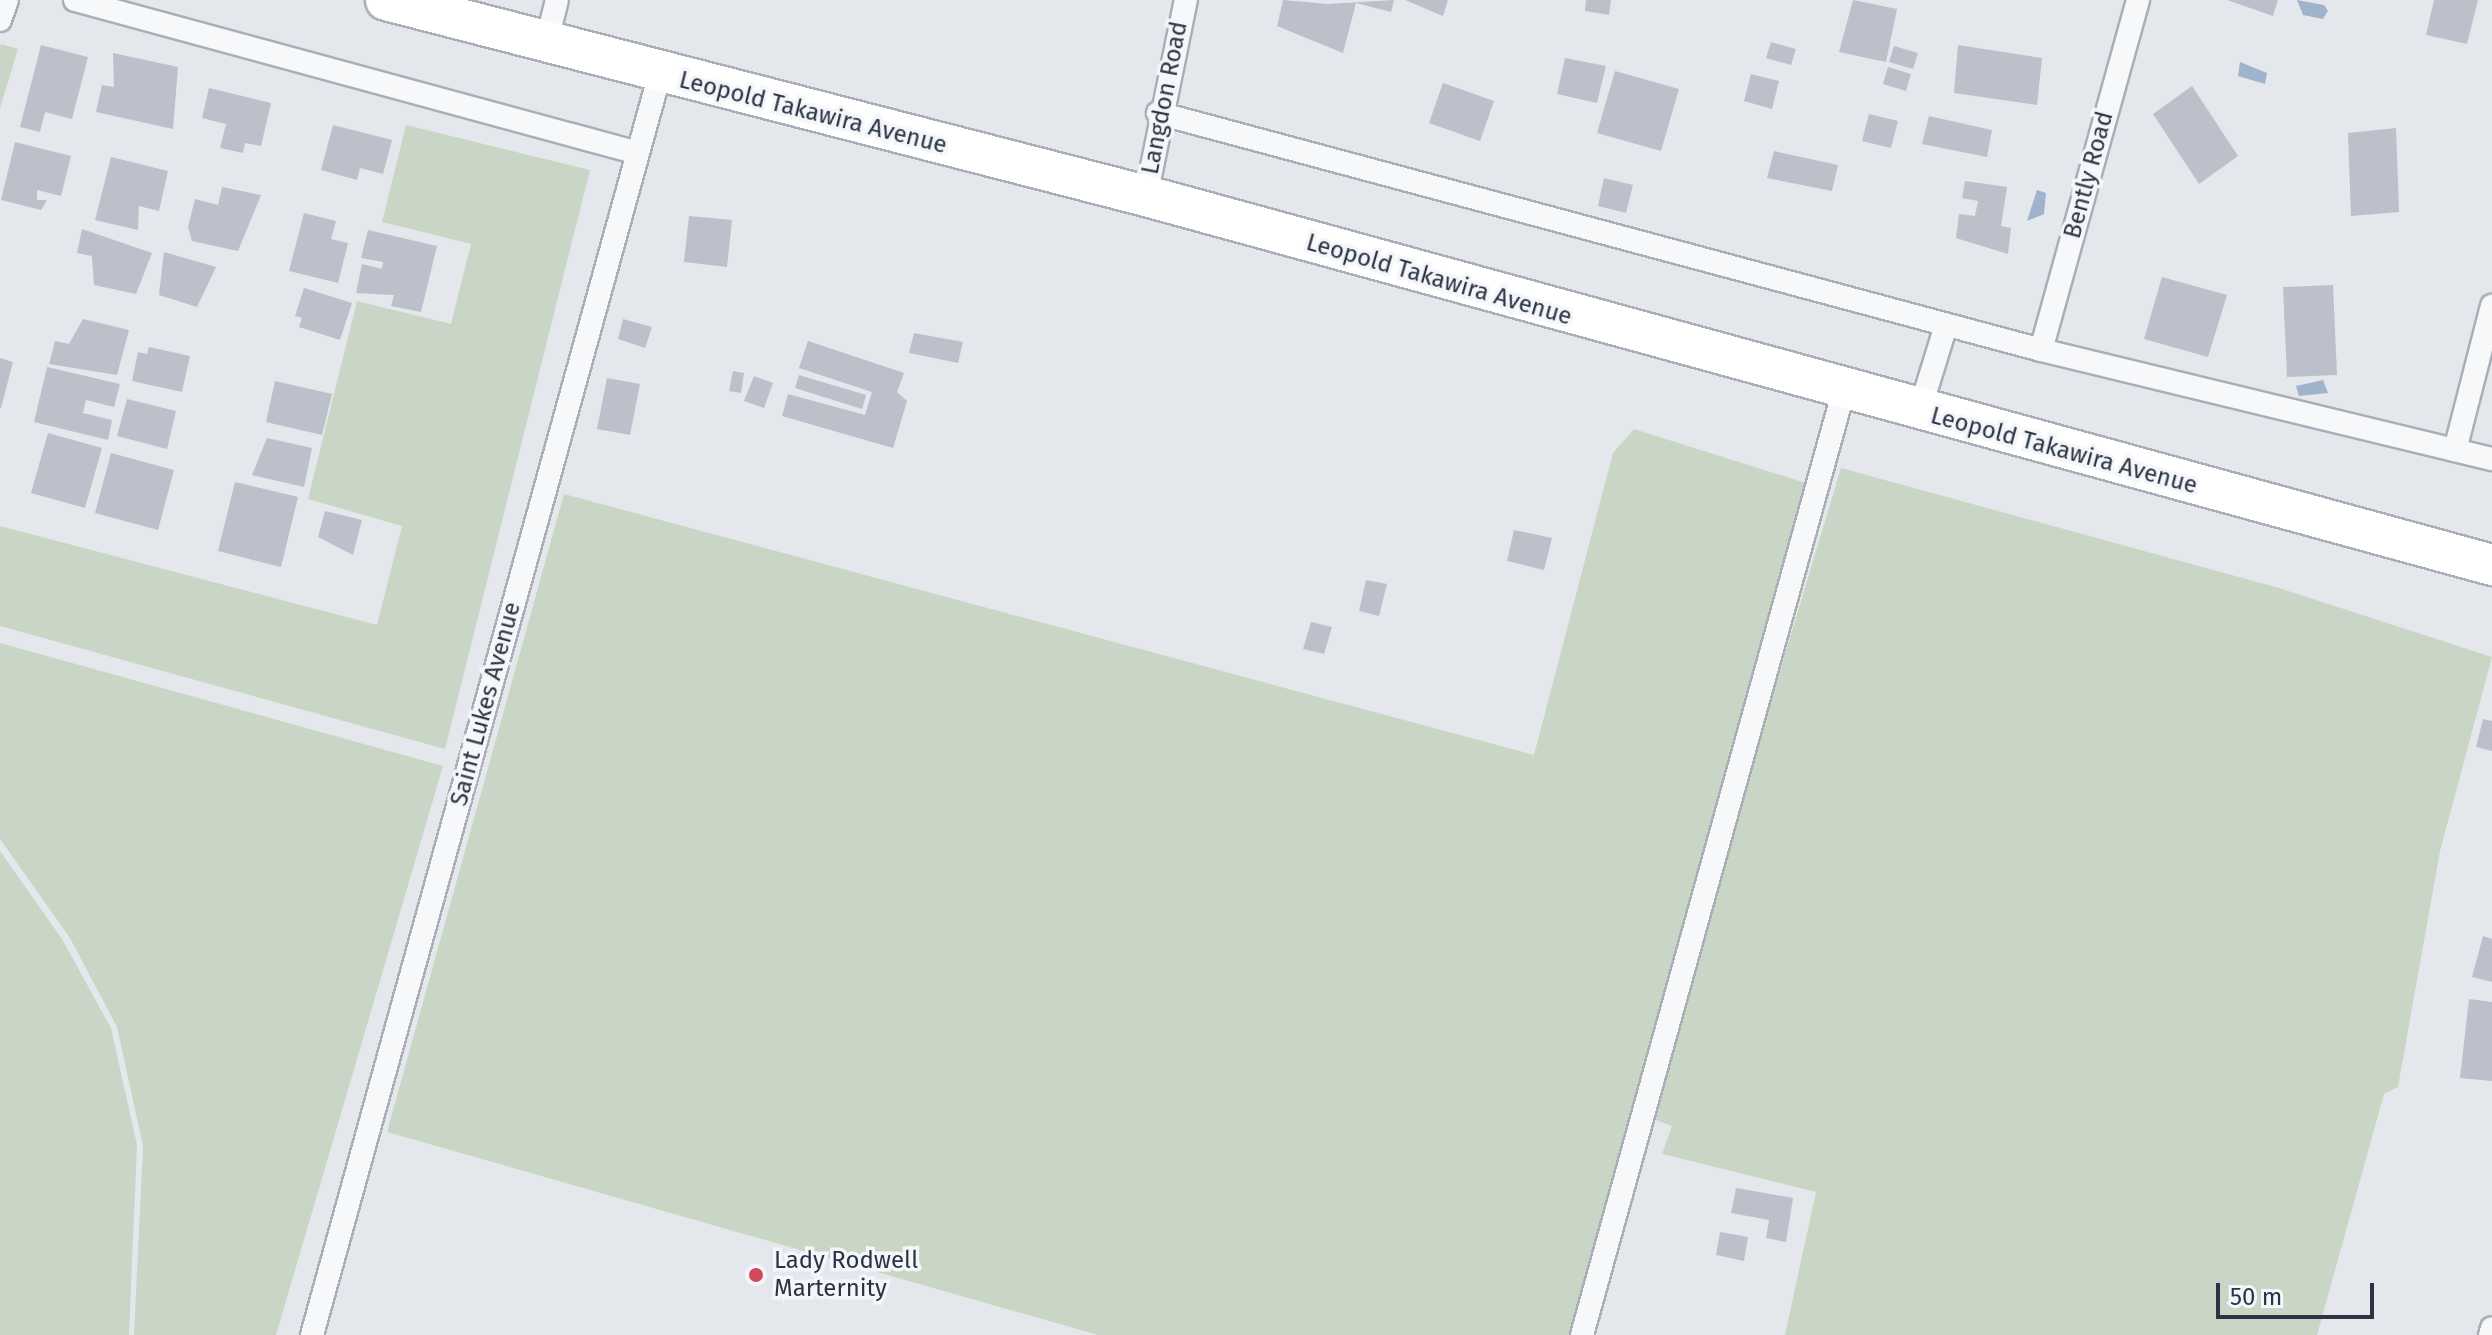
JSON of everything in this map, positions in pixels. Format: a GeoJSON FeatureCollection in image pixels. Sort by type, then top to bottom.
{"type":"FeatureCollection","features":[{"type":"Feature","properties":{"kind":"highway","name":"Leopold Takawira Avenue"},"geometry":{"type":"LineString","coordinates":[[386,0],[546,44],[1146,196],[1843,393],[2492,565]]}},
{"type":"Feature","properties":{"kind":"street"},"geometry":{"type":"LineString","coordinates":[[0,20],[7,0]]}},
{"type":"Feature","properties":{"kind":"street"},"geometry":{"type":"LineString","coordinates":[[75,0],[638,153]]}},
{"type":"Feature","properties":{"kind":"street"},"geometry":{"type":"LineString","coordinates":[[546,44],[557,0]]}},
{"type":"Feature","properties":{"kind":"street","name":"Langdon Road"},"geometry":{"type":"LineString","coordinates":[[1146,196],[1158,113],[1186,0]]}},
{"type":"Feature","properties":{"kind":"street","name":"Bently Road"},"geometry":{"type":"LineString","coordinates":[[2041,350],[2138,0]]}},
{"type":"Feature","properties":{"kind":"street","name":"Saint Lukes Avenue"},"geometry":{"type":"LineString","coordinates":[[312,1335],[660,73]]}},
{"type":"Feature","properties":{"kind":"street"},"geometry":{"type":"LineString","coordinates":[[1158,113],[2041,350],[2492,459]]}},
{"type":"Feature","properties":{"kind":"street"},"geometry":{"type":"LineString","coordinates":[[2455,450],[2492,306]]}},
{"type":"Feature","properties":{"kind":"street"},"geometry":{"type":"LineString","coordinates":[[1919,413],[1946,325]]}},
{"type":"Feature","properties":{"kind":"street"},"geometry":{"type":"LineString","coordinates":[[1582,1335],[1843,393]]}},
{"type":"Feature","properties":{"kind":"street"},"geometry":{"type":"LineString","coordinates":[[2490,1335],[2492,1328]]}},
{"type":"Feature","properties":{"kind":"green space"},"geometry":{"type":"Polygon","coordinates":[[[1,44],[18,49],[0,108],[0,47],[1,44]]]}},
{"type":"Feature","properties":{"kind":"green space"},"geometry":{"type":"Polygon","coordinates":[[[406,125],[590,170],[445,749],[0,626],[0,526],[377,625],[402,526],[308,499],[357,301],[451,324],[471,244],[382,222],[406,125]]]}},
{"type":"Feature","properties":{"kind":"green space"},"geometry":{"type":"Polygon","coordinates":[[[1634,429],[1812,485],[1568,1335],[1098,1335],[387,1132],[564,494],[1534,755],[1613,453],[1634,429]]]}},
{"type":"Feature","properties":{"kind":"green space"},"geometry":{"type":"Polygon","coordinates":[[[1841,468],[2279,588],[2492,657],[2440,851],[2398,1087],[2384,1094],[2317,1335],[1785,1335],[1816,1192],[1662,1154],[1672,1126],[1656,1120],[1688,977],[1841,468]]]}},
{"type":"Feature","properties":{"kind":"green space"},"geometry":{"type":"Polygon","coordinates":[[[0,643],[443,766],[276,1335],[134,1335],[143,1146],[117,1027],[70,938],[0,839],[0,643]]]}},
{"type":"Feature","properties":{"kind":"green space"},"geometry":{"type":"Polygon","coordinates":[[[0,851],[62,939],[111,1028],[137,1145],[129,1335],[0,1335],[0,851]]]}},
{"type":"Feature","properties":{"kind":"water"},"geometry":{"type":"Polygon","coordinates":[[[2297,0],[2324,5],[2328,11],[2323,19],[2303,15],[2297,0]]]}},
{"type":"Feature","properties":{"kind":"water"},"geometry":{"type":"Polygon","coordinates":[[[2240,62],[2267,73],[2265,84],[2238,76],[2240,62]]]}},
{"type":"Feature","properties":{"kind":"water"},"geometry":{"type":"Polygon","coordinates":[[[2037,190],[2046,193],[2044,214],[2027,221],[2037,190]]]}},
{"type":"Feature","properties":{"kind":"water"},"geometry":{"type":"Polygon","coordinates":[[[2323,380],[2328,393],[2299,396],[2296,386],[2323,380]]]}},
{"type":"Feature","properties":{"kind":"building"},"geometry":{"type":"Polygon","coordinates":[[[1283,0],[1328,4],[1394,0],[1391,12],[1356,3],[1343,53],[1277,26],[1283,0]]]}},
{"type":"Feature","properties":{"kind":"building"},"geometry":{"type":"Polygon","coordinates":[[[1405,0],[1448,0],[1443,16],[1405,0]]]}},
{"type":"Feature","properties":{"kind":"building"},"geometry":{"type":"Polygon","coordinates":[[[1586,0],[1611,0],[1609,15],[1585,11],[1586,0]]]}},
{"type":"Feature","properties":{"kind":"building"},"geometry":{"type":"Polygon","coordinates":[[[1853,0],[1897,9],[1886,62],[1839,52],[1853,0]]]}},
{"type":"Feature","properties":{"kind":"building"},"geometry":{"type":"Polygon","coordinates":[[[2227,0],[2278,0],[2273,16],[2227,0]]]}},
{"type":"Feature","properties":{"kind":"building"},"geometry":{"type":"Polygon","coordinates":[[[2434,0],[2478,0],[2467,44],[2426,35],[2434,0]]]}},
{"type":"Feature","properties":{"kind":"building"},"geometry":{"type":"Polygon","coordinates":[[[1771,42],[1796,49],[1791,65],[1766,58],[1771,42]]]}},
{"type":"Feature","properties":{"kind":"building"},"geometry":{"type":"Polygon","coordinates":[[[41,45],[88,57],[72,119],[45,112],[40,132],[20,127],[41,45]]]}},
{"type":"Feature","properties":{"kind":"building"},"geometry":{"type":"Polygon","coordinates":[[[1958,45],[2042,58],[2037,105],[1954,93],[1958,45]]]}},
{"type":"Feature","properties":{"kind":"building"},"geometry":{"type":"Polygon","coordinates":[[[1894,46],[1918,53],[1913,69],[1889,62],[1894,46]]]}},
{"type":"Feature","properties":{"kind":"building"},"geometry":{"type":"Polygon","coordinates":[[[113,53],[178,67],[173,129],[96,112],[102,85],[114,87],[113,53]]]}},
{"type":"Feature","properties":{"kind":"building"},"geometry":{"type":"Polygon","coordinates":[[[1565,58],[1606,66],[1597,103],[1557,94],[1565,58]]]}},
{"type":"Feature","properties":{"kind":"building"},"geometry":{"type":"Polygon","coordinates":[[[1888,67],[1911,74],[1906,91],[1883,84],[1888,67]]]}},
{"type":"Feature","properties":{"kind":"building"},"geometry":{"type":"Polygon","coordinates":[[[1615,71],[1679,89],[1661,151],[1597,133],[1615,71]]]}},
{"type":"Feature","properties":{"kind":"building"},"geometry":{"type":"Polygon","coordinates":[[[1751,74],[1779,81],[1772,109],[1744,101],[1751,74]]]}},
{"type":"Feature","properties":{"kind":"building"},"geometry":{"type":"Polygon","coordinates":[[[1443,83],[1494,101],[1480,141],[1429,123],[1443,83]]]}},
{"type":"Feature","properties":{"kind":"building"},"geometry":{"type":"Polygon","coordinates":[[[2192,86],[2238,156],[2199,184],[2153,114],[2192,86]]]}},
{"type":"Feature","properties":{"kind":"building"},"geometry":{"type":"Polygon","coordinates":[[[209,88],[271,103],[261,146],[245,143],[243,153],[220,148],[226,124],[202,118],[209,88]]]}},
{"type":"Feature","properties":{"kind":"building"},"geometry":{"type":"Polygon","coordinates":[[[1869,114],[1898,121],[1891,148],[1862,141],[1869,114]]]}},
{"type":"Feature","properties":{"kind":"building"},"geometry":{"type":"Polygon","coordinates":[[[1929,116],[1992,130],[1987,157],[1922,144],[1929,116]]]}},
{"type":"Feature","properties":{"kind":"building"},"geometry":{"type":"Polygon","coordinates":[[[333,125],[392,140],[383,174],[360,168],[357,180],[321,170],[333,125]]]}},
{"type":"Feature","properties":{"kind":"building"},"geometry":{"type":"Polygon","coordinates":[[[2396,128],[2399,212],[2351,216],[2348,133],[2396,128]]]}},
{"type":"Feature","properties":{"kind":"building"},"geometry":{"type":"Polygon","coordinates":[[[15,142],[71,156],[61,196],[37,190],[37,200],[47,200],[41,210],[1,200],[15,142]]]}},
{"type":"Feature","properties":{"kind":"building"},"geometry":{"type":"Polygon","coordinates":[[[1774,151],[1838,165],[1832,191],[1767,178],[1774,151]]]}},
{"type":"Feature","properties":{"kind":"building"},"geometry":{"type":"Polygon","coordinates":[[[111,157],[168,171],[159,211],[139,206],[138,230],[95,220],[111,157]]]}},
{"type":"Feature","properties":{"kind":"building"},"geometry":{"type":"Polygon","coordinates":[[[1604,178],[1633,185],[1626,213],[1598,206],[1604,178]]]}},
{"type":"Feature","properties":{"kind":"building"},"geometry":{"type":"Polygon","coordinates":[[[1965,181],[2007,187],[2001,226],[2011,228],[2008,254],[1956,238],[1959,214],[1975,216],[1978,201],[1962,198],[1965,181]]]}},
{"type":"Feature","properties":{"kind":"building"},"geometry":{"type":"Polygon","coordinates":[[[222,187],[261,195],[238,251],[192,241],[188,227],[195,199],[218,205],[222,187]]]}},
{"type":"Feature","properties":{"kind":"building"},"geometry":{"type":"Polygon","coordinates":[[[304,213],[336,221],[331,239],[348,243],[338,283],[289,271],[304,213]]]}},
{"type":"Feature","properties":{"kind":"building"},"geometry":{"type":"Polygon","coordinates":[[[689,216],[732,220],[727,267],[684,262],[689,216]]]}},
{"type":"Feature","properties":{"kind":"building"},"geometry":{"type":"Polygon","coordinates":[[[82,229],[152,253],[136,294],[94,285],[92,256],[77,253],[82,229]]]}},
{"type":"Feature","properties":{"kind":"building"},"geometry":{"type":"Polygon","coordinates":[[[368,230],[437,246],[421,312],[391,306],[394,295],[356,293],[362,264],[382,269],[383,262],[361,258],[368,230]]]}},
{"type":"Feature","properties":{"kind":"building"},"geometry":{"type":"Polygon","coordinates":[[[164,252],[216,267],[197,307],[159,295],[164,252]]]}},
{"type":"Feature","properties":{"kind":"building"},"geometry":{"type":"Polygon","coordinates":[[[2162,277],[2227,295],[2208,357],[2144,339],[2162,277]]]}},
{"type":"Feature","properties":{"kind":"building"},"geometry":{"type":"Polygon","coordinates":[[[2333,285],[2337,375],[2287,377],[2283,287],[2333,285]]]}},
{"type":"Feature","properties":{"kind":"building"},"geometry":{"type":"Polygon","coordinates":[[[304,288],[352,303],[340,340],[299,327],[302,318],[295,316],[304,288]]]}},
{"type":"Feature","properties":{"kind":"building"},"geometry":{"type":"Polygon","coordinates":[[[83,319],[129,330],[117,375],[49,364],[55,341],[69,344],[83,319]]]}},
{"type":"Feature","properties":{"kind":"building"},"geometry":{"type":"Polygon","coordinates":[[[623,319],[652,327],[645,348],[618,339],[623,319]]]}},
{"type":"Feature","properties":{"kind":"building"},"geometry":{"type":"Polygon","coordinates":[[[914,333],[963,342],[958,363],[909,353],[914,333]]]}},
{"type":"Feature","properties":{"kind":"building"},"geometry":{"type":"Polygon","coordinates":[[[808,341],[904,373],[897,392],[907,401],[893,448],[782,416],[788,394],[865,415],[872,392],[799,368],[808,341]]]}},
{"type":"Feature","properties":{"kind":"building"},"geometry":{"type":"Polygon","coordinates":[[[149,347],[190,356],[182,392],[132,381],[138,352],[147,354],[149,347]]]}},
{"type":"Feature","properties":{"kind":"building"},"geometry":{"type":"Polygon","coordinates":[[[0,358],[13,362],[1,408],[0,408],[0,358]]]}},
{"type":"Feature","properties":{"kind":"building"},"geometry":{"type":"Polygon","coordinates":[[[47,367],[120,384],[114,407],[86,400],[83,413],[112,420],[108,440],[34,422],[47,367]]]}},
{"type":"Feature","properties":{"kind":"building"},"geometry":{"type":"Polygon","coordinates":[[[733,371],[744,373],[741,393],[729,391],[733,371]]]}},
{"type":"Feature","properties":{"kind":"building"},"geometry":{"type":"Polygon","coordinates":[[[799,375],[866,395],[862,409],[795,388],[799,375]]]}},
{"type":"Feature","properties":{"kind":"building"},"geometry":{"type":"Polygon","coordinates":[[[754,376],[773,383],[764,408],[744,401],[754,376]]]}},
{"type":"Feature","properties":{"kind":"building"},"geometry":{"type":"Polygon","coordinates":[[[607,378],[640,384],[630,435],[597,429],[607,378]]]}},
{"type":"Feature","properties":{"kind":"building"},"geometry":{"type":"Polygon","coordinates":[[[275,381],[332,394],[322,435],[266,422],[275,381]]]}},
{"type":"Feature","properties":{"kind":"building"},"geometry":{"type":"Polygon","coordinates":[[[127,399],[176,411],[167,449],[117,436],[127,399]]]}},
{"type":"Feature","properties":{"kind":"building"},"geometry":{"type":"Polygon","coordinates":[[[48,433],[102,448],[85,508],[31,493],[48,433]]]}},
{"type":"Feature","properties":{"kind":"building"},"geometry":{"type":"Polygon","coordinates":[[[267,438],[312,448],[304,487],[252,475],[267,438]]]}},
{"type":"Feature","properties":{"kind":"building"},"geometry":{"type":"Polygon","coordinates":[[[111,453],[174,470],[158,530],[95,513],[111,453]]]}},
{"type":"Feature","properties":{"kind":"building"},"geometry":{"type":"Polygon","coordinates":[[[235,482],[298,497],[281,567],[218,551],[235,482]]]}},
{"type":"Feature","properties":{"kind":"building"},"geometry":{"type":"Polygon","coordinates":[[[325,511],[362,520],[353,555],[318,537],[325,511]]]}},
{"type":"Feature","properties":{"kind":"building"},"geometry":{"type":"Polygon","coordinates":[[[1514,530],[1552,538],[1544,570],[1507,561],[1514,530]]]}},
{"type":"Feature","properties":{"kind":"building"},"geometry":{"type":"Polygon","coordinates":[[[1366,580],[1387,584],[1379,616],[1359,611],[1366,580]]]}},
{"type":"Feature","properties":{"kind":"building"},"geometry":{"type":"Polygon","coordinates":[[[1311,622],[1332,627],[1324,654],[1303,649],[1311,622]]]}},
{"type":"Feature","properties":{"kind":"building"},"geometry":{"type":"Polygon","coordinates":[[[2483,719],[2492,721],[2492,751],[2476,747],[2483,719]]]}},
{"type":"Feature","properties":{"kind":"building"},"geometry":{"type":"Polygon","coordinates":[[[2483,936],[2492,939],[2492,982],[2472,977],[2483,936]]]}},
{"type":"Feature","properties":{"kind":"building"},"geometry":{"type":"Polygon","coordinates":[[[2469,999],[2492,1002],[2492,1081],[2460,1078],[2469,999]]]}},
{"type":"Feature","properties":{"kind":"building"},"geometry":{"type":"Polygon","coordinates":[[[1736,1188],[1793,1198],[1786,1242],[1766,1238],[1769,1220],[1731,1213],[1736,1188]]]}},
{"type":"Feature","properties":{"kind":"building"},"geometry":{"type":"Polygon","coordinates":[[[1720,1232],[1748,1237],[1744,1261],[1716,1255],[1720,1232]]]}},
{"type":"Feature","properties":{"kind":"place","name":"Lady Rodwell Marternity"},"geometry":{"type":"Point","coordinates":[756,1275]}}]}
